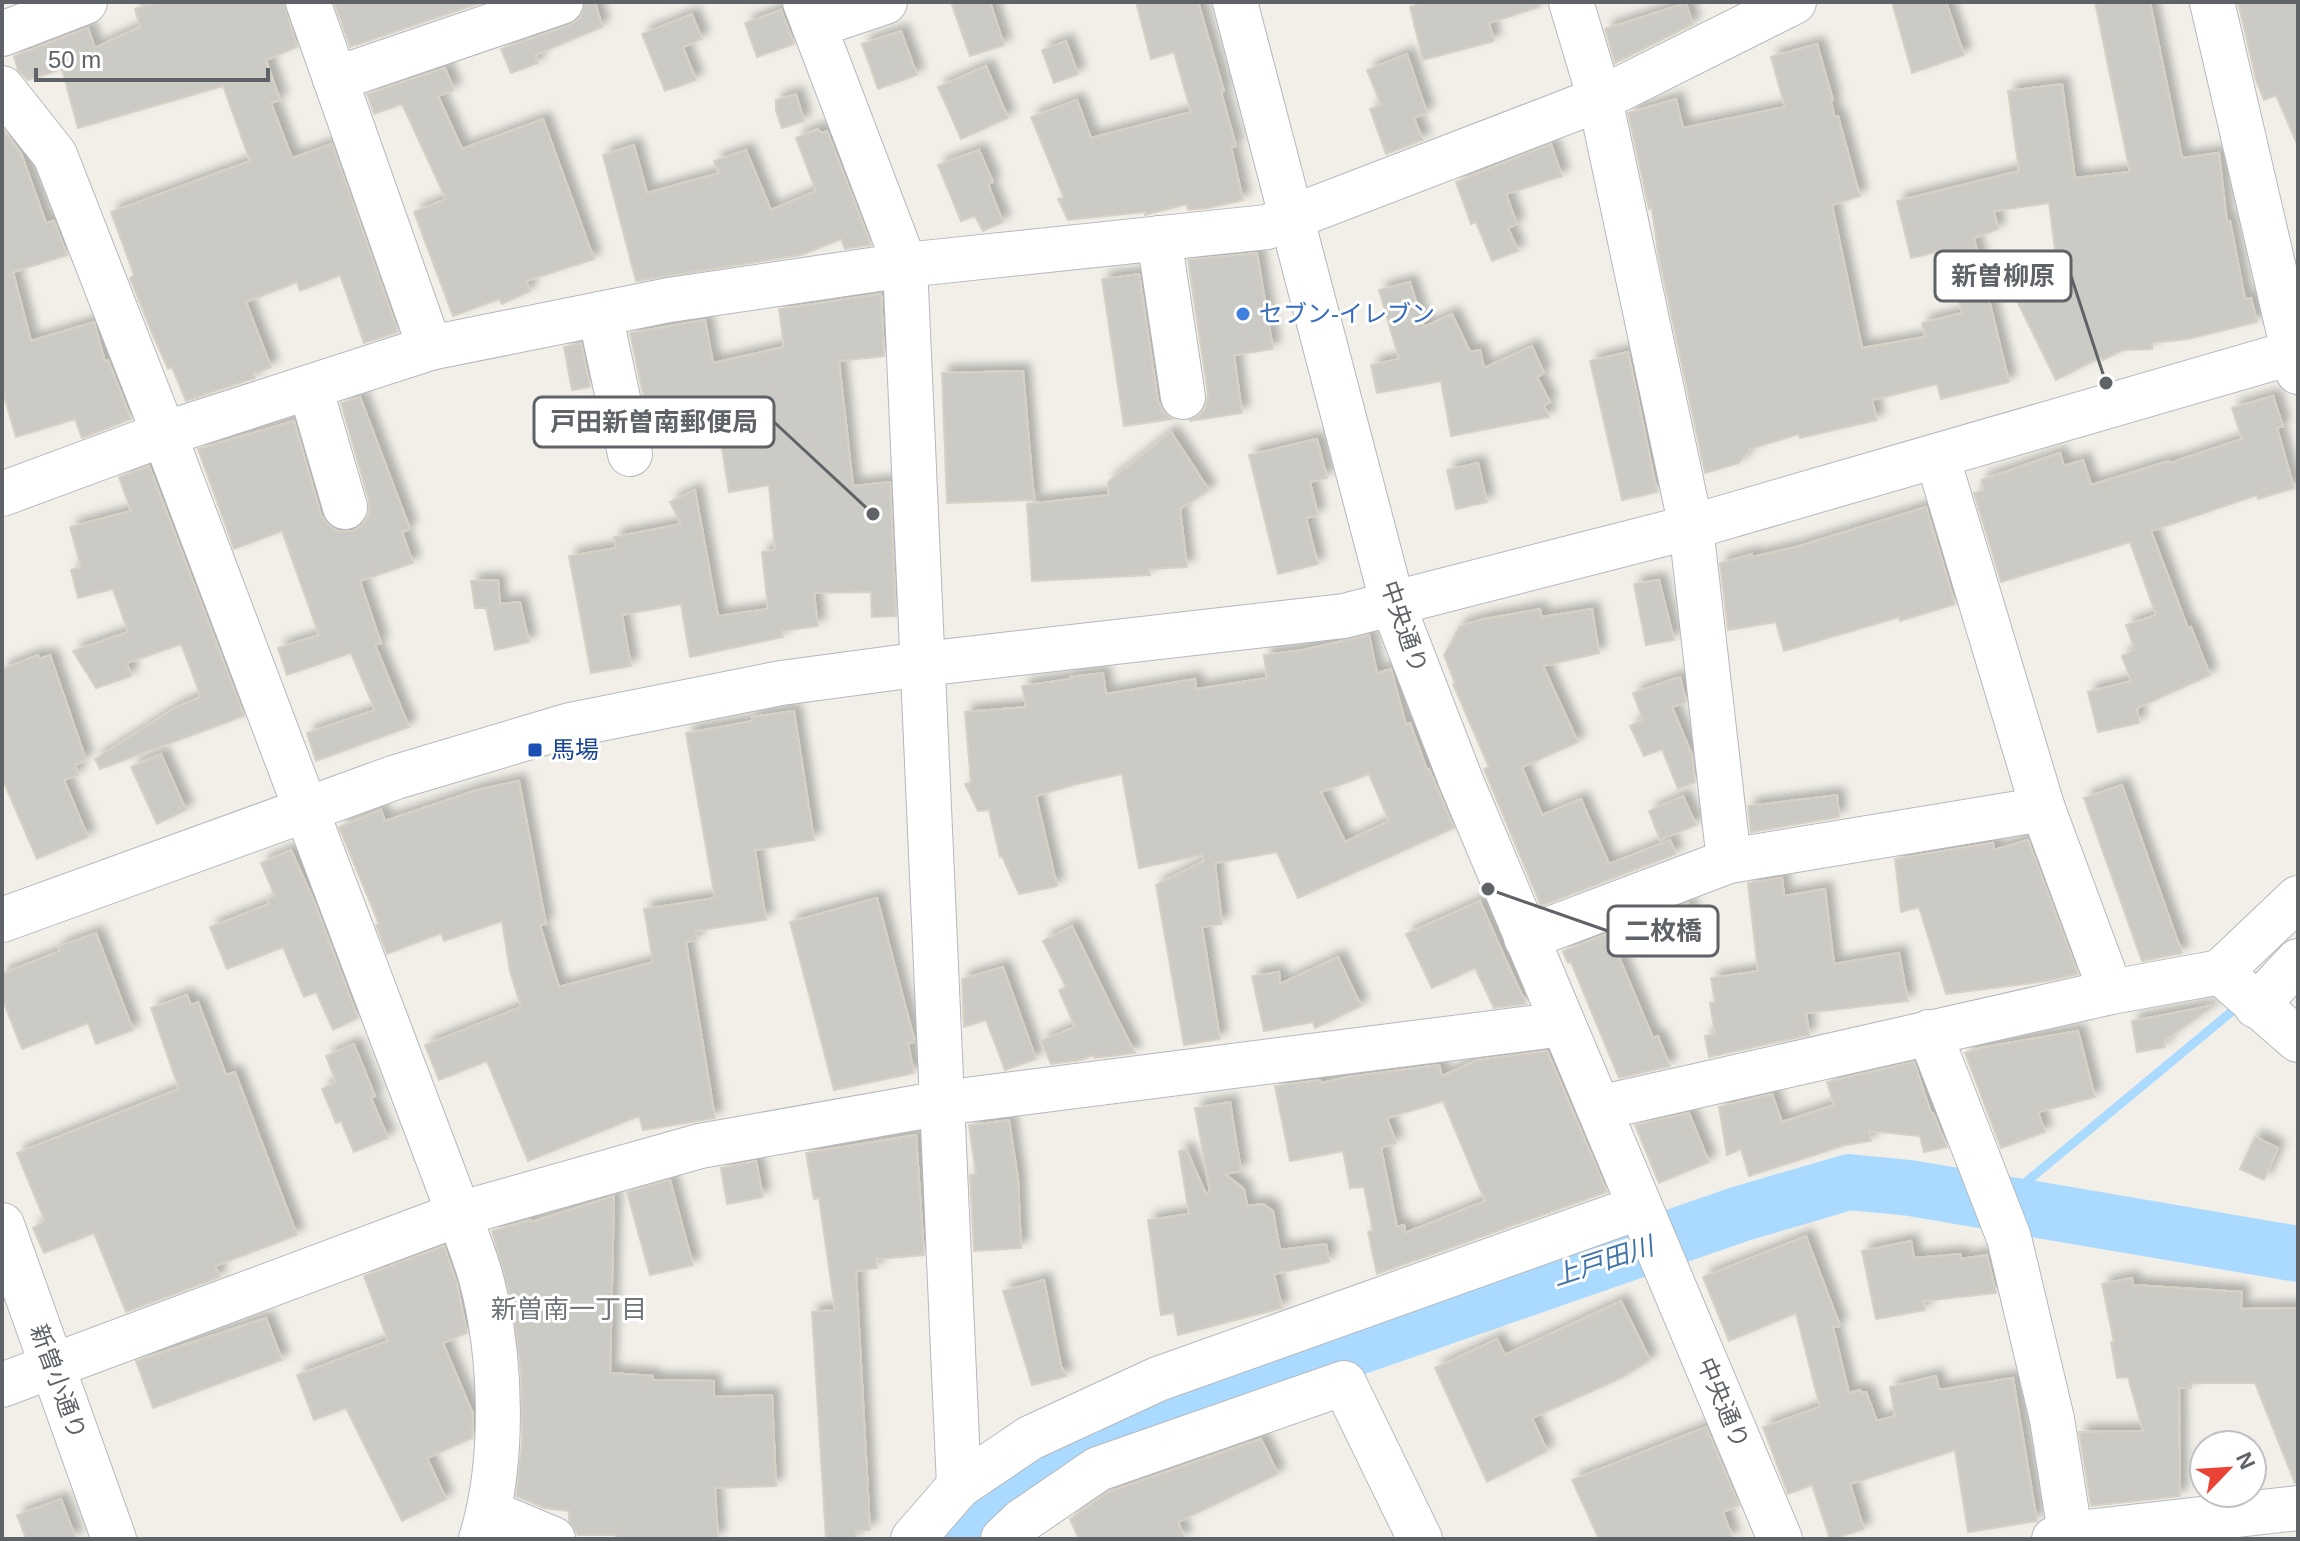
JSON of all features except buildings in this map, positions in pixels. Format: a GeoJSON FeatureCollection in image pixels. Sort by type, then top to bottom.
{"type":"FeatureCollection","features":[{"type":"Feature","properties":{"kind":"street"},"geometry":{"type":"LineString","coordinates":[[2,34],[85,2]]}},
{"type":"Feature","properties":{"kind":"street"},"geometry":{"type":"LineString","coordinates":[[308,2],[430,348]]}},
{"type":"Feature","properties":{"kind":"street"},"geometry":{"type":"LineString","coordinates":[[335,79],[561,2]]}},
{"type":"Feature","properties":{"kind":"street"},"geometry":{"type":"LineString","coordinates":[[885,2],[810,14],[905,265],[959,1486]]}},
{"type":"Feature","properties":{"kind":"street","name":"中央通り"},"geometry":{"type":"LineString","coordinates":[[1235,2],[1393,605],[1526,938],[1780,1539]]}},
{"type":"Feature","properties":{"kind":"street"},"geometry":{"type":"LineString","coordinates":[[1571,2],[1600,99],[1691,527],[1729,861]]}},
{"type":"Feature","properties":{"kind":"street"},"geometry":{"type":"LineString","coordinates":[[2,494],[164,434],[430,348],[669,300],[905,265],[1267,227],[1600,99],[1794,2]]}},
{"type":"Feature","properties":{"kind":"street"},"geometry":{"type":"LineString","coordinates":[[2,920],[396,777],[570,725],[781,683],[1344,616],[1691,527],[1937,456],[2297,359],[2256,198],[2212,2]]}},
{"type":"Feature","properties":{"kind":"street"},"geometry":{"type":"LineString","coordinates":[[2,88],[55,155],[164,434],[481,1279],[495,1359],[498,1423],[485,1525],[553,1539]]}},
{"type":"Feature","properties":{"kind":"street"},"geometry":{"type":"LineString","coordinates":[[1159,238],[1183,397]]}},
{"type":"Feature","properties":{"kind":"street"},"geometry":{"type":"LineString","coordinates":[[600,314],[630,454]]}},
{"type":"Feature","properties":{"kind":"street"},"geometry":{"type":"LineString","coordinates":[[310,387],[345,507]]}},
{"type":"Feature","properties":{"kind":"street"},"geometry":{"type":"LineString","coordinates":[[1937,456],[2043,809],[2111,992]]}},
{"type":"Feature","properties":{"kind":"street"},"geometry":{"type":"LineString","coordinates":[[1526,938],[1729,861],[2043,809]]}},
{"type":"Feature","properties":{"kind":"street"},"geometry":{"type":"LineString","coordinates":[[1599,1108],[2111,992],[2220,972],[2298,898]]}},
{"type":"Feature","properties":{"kind":"street"},"geometry":{"type":"LineString","coordinates":[[2256,1006],[2298,961]]}},
{"type":"Feature","properties":{"kind":"street"},"geometry":{"type":"LineString","coordinates":[[2220,972],[2298,1040]]}},
{"type":"Feature","properties":{"kind":"street"},"geometry":{"type":"LineString","coordinates":[[2,1385],[459,1214],[700,1146],[942,1103],[1563,1024]]}},
{"type":"Feature","properties":{"kind":"street"},"geometry":{"type":"LineString","coordinates":[[1929,1032],[2005,1226],[2052,1419],[2065,1537],[2298,1508]]}},
{"type":"Feature","properties":{"kind":"street"},"geometry":{"type":"LineString","coordinates":[[913,1539],[959,1486],[1030,1438],[1158,1379],[1644,1217]]}},
{"type":"Feature","properties":{"kind":"street","name":"新曽小通り"},"geometry":{"type":"LineString","coordinates":[[2,1225],[114,1539]]}},
{"type":"Feature","properties":{"kind":"street"},"geometry":{"type":"LineString","coordinates":[[1003,1539],[1022,1521],[1098,1469],[1344,1383],[1420,1539]]}},
{"type":"Feature","properties":{"kind":"waterway"},"geometry":{"type":"LineString","coordinates":[[2008,1197],[2230,1013]]}},
{"type":"Feature","properties":{"kind":"waterway","name":"上戸田川"},"geometry":{"type":"LineString","coordinates":[[953,1539],[997,1503],[1090,1440],[1740,1214],[1849,1182],[1910,1188],[2298,1254]]}},
{"type":"Feature","properties":{"kind":"place","name":"セブン-イレブン"},"geometry":{"type":"Point","coordinates":[1243,314]}},
{"type":"Feature","properties":{"kind":"place","name":"新曽柳原"},"geometry":{"type":"Point","coordinates":[2106,383]}},
{"type":"Feature","properties":{"kind":"place","name":"戸田新曽南郵便局"},"geometry":{"type":"Point","coordinates":[873,514]}},
{"type":"Feature","properties":{"kind":"place","name":"馬場"},"geometry":{"type":"Point","coordinates":[535,750]}},
{"type":"Feature","properties":{"kind":"place","name":"二枚橋"},"geometry":{"type":"Point","coordinates":[1488,889]}},
{"type":"Feature","properties":{"kind":"district","name":"新曽南一丁目"},"geometry":{"type":"Point","coordinates":[569,1309]}}]}
